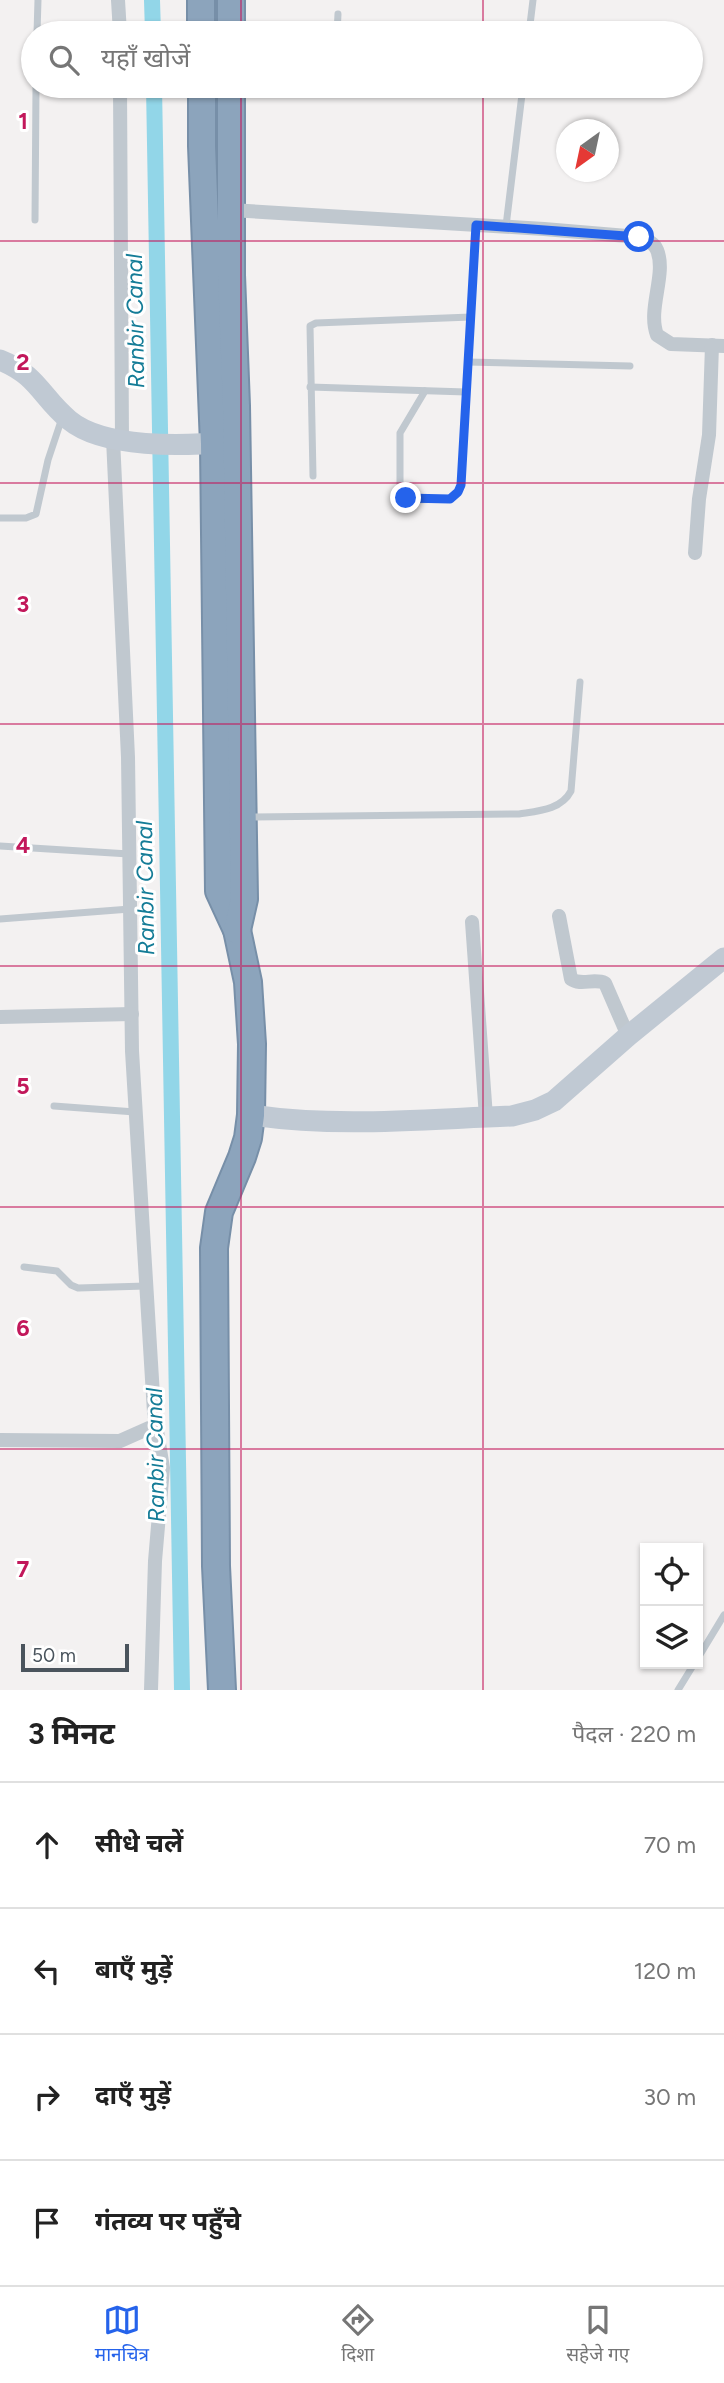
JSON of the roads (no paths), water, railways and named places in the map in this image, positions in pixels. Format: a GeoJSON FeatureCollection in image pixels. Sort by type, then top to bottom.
{"type":"FeatureCollection","features":[{"type":"Feature","properties":{"kind":"highway"},"geometry":{"type":"LineString","coordinates":[[201,0],[201,21]]}},
{"type":"Feature","properties":{"kind":"highway"},"geometry":{"type":"LineString","coordinates":[[231,0],[231,21]]}},
{"type":"Feature","properties":{"kind":"highway"},"geometry":{"type":"LineString","coordinates":[[202,98],[202,146],[225,443],[242,817],[244,899],[237,930]]}},
{"type":"Feature","properties":{"kind":"highway"},"geometry":{"type":"LineString","coordinates":[[222,1690],[216,1566],[214,1248],[219,1212],[248,1138],[252,1044],[248,982],[237,930],[219,891],[225,443],[231,275],[231,98]]}},
{"type":"Feature","properties":{"kind":"street"},"geometry":{"type":"LineString","coordinates":[[118,0],[119,21]]}},
{"type":"Feature","properties":{"kind":"street"},"geometry":{"type":"LineString","coordinates":[[120,98],[117,440],[128,757],[131,1014],[146,1286],[156,1425],[163,1468],[155,1561],[151,1690]]}},
{"type":"Feature","properties":{"kind":"street"},"geometry":{"type":"LineString","coordinates":[[231,210],[506,227],[639,237],[649,241],[657,251],[658,258],[654,322],[657,335],[671,344],[718,346],[695,553]]}},
{"type":"Feature","properties":{"kind":"street"},"geometry":{"type":"LineString","coordinates":[[0,360],[21,369],[71,422],[93,435],[117,440],[181,444],[225,443]]}},
{"type":"Feature","properties":{"kind":"street"},"geometry":{"type":"LineString","coordinates":[[559,916],[571,979],[576,983],[605,983],[628,1036]]}},
{"type":"Feature","properties":{"kind":"street"},"geometry":{"type":"LineString","coordinates":[[472,922],[486,1117]]}},
{"type":"Feature","properties":{"kind":"street"},"geometry":{"type":"LineString","coordinates":[[251,1115],[283,1120],[340,1122],[512,1116],[535,1110],[554,1101],[628,1036],[724,958]]}},
{"type":"Feature","properties":{"kind":"street"},"geometry":{"type":"LineString","coordinates":[[0,1017],[131,1014]]}},
{"type":"Feature","properties":{"kind":"street"},"geometry":{"type":"LineString","coordinates":[[0,1440],[120,1441],[156,1425]]}},
{"type":"Feature","properties":{"kind":"lane"},"geometry":{"type":"LineString","coordinates":[[37,21],[38,0]]}},
{"type":"Feature","properties":{"kind":"lane"},"geometry":{"type":"LineString","coordinates":[[530,21],[533,0]]}},
{"type":"Feature","properties":{"kind":"lane"},"geometry":{"type":"LineString","coordinates":[[338,14],[338,21]]}},
{"type":"Feature","properties":{"kind":"lane"},"geometry":{"type":"LineString","coordinates":[[35,220],[36,98]]}},
{"type":"Feature","properties":{"kind":"lane"},"geometry":{"type":"LineString","coordinates":[[506,227],[521,98]]}},
{"type":"Feature","properties":{"kind":"lane"},"geometry":{"type":"LineString","coordinates":[[425,391],[400,433],[400,488],[402,496],[411,500],[450,499],[461,485],[476,225]]}},
{"type":"Feature","properties":{"kind":"lane"},"geometry":{"type":"LineString","coordinates":[[313,476],[309,332],[312,324],[471,317]]}},
{"type":"Feature","properties":{"kind":"lane"},"geometry":{"type":"LineString","coordinates":[[468,362],[630,366]]}},
{"type":"Feature","properties":{"kind":"lane"},"geometry":{"type":"LineString","coordinates":[[310,387],[466,392]]}},
{"type":"Feature","properties":{"kind":"lane"},"geometry":{"type":"LineString","coordinates":[[0,517],[26,518],[36,514],[48,460],[63,414]]}},
{"type":"Feature","properties":{"kind":"lane"},"geometry":{"type":"LineString","coordinates":[[242,817],[519,814],[547,810],[562,803],[571,791],[580,682]]}},
{"type":"Feature","properties":{"kind":"lane"},"geometry":{"type":"LineString","coordinates":[[0,846],[129,854]]}},
{"type":"Feature","properties":{"kind":"lane"},"geometry":{"type":"LineString","coordinates":[[0,919],[130,909]]}},
{"type":"Feature","properties":{"kind":"lane"},"geometry":{"type":"LineString","coordinates":[[54,1106],[136,1112]]}},
{"type":"Feature","properties":{"kind":"lane"},"geometry":{"type":"LineString","coordinates":[[24,1267],[57,1271],[78,1288],[146,1286]]}},
{"type":"Feature","properties":{"kind":"lane"},"geometry":{"type":"LineString","coordinates":[[703,1650],[724,1615]]}},
{"type":"Feature","properties":{"kind":"lane"},"geometry":{"type":"LineString","coordinates":[[678,1690],[691,1669]]}},
{"type":"Feature","properties":{"kind":"waterway","name":"Ranbir Canal"},"geometry":{"type":"LineString","coordinates":[[152,0],[153,21]]}},
{"type":"Feature","properties":{"kind":"waterway","name":"Ranbir Canal"},"geometry":{"type":"LineString","coordinates":[[154,98],[182,1690]]}}]}
